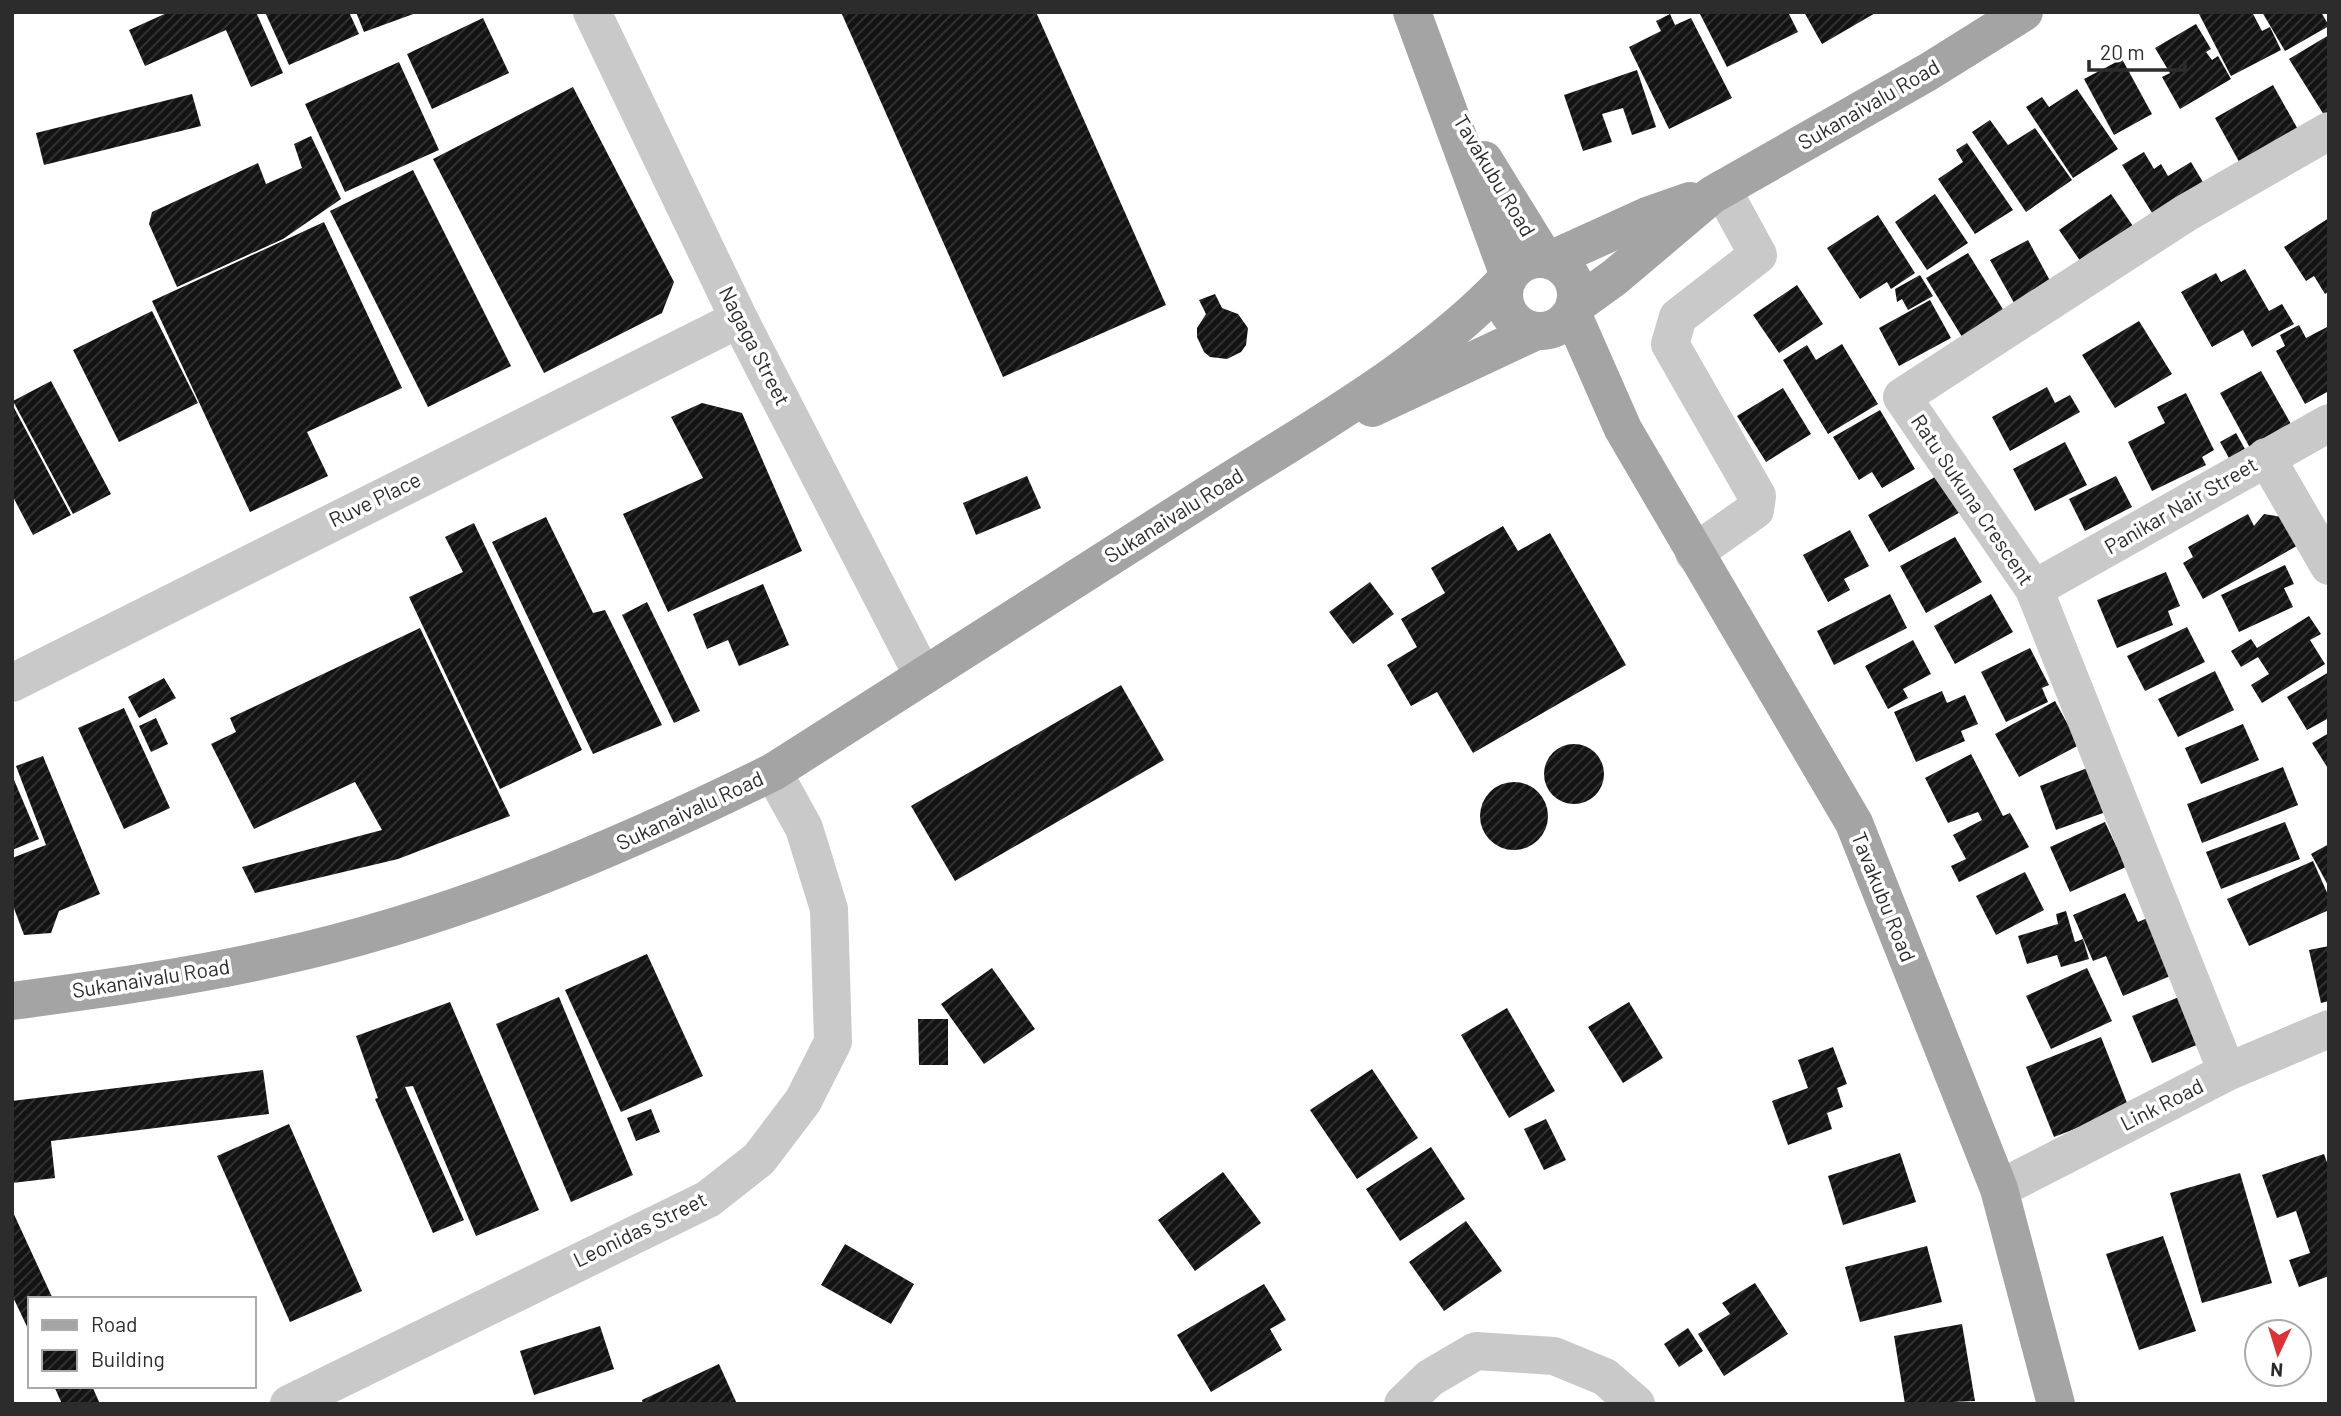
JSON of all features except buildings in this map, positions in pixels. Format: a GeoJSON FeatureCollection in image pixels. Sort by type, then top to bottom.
{"type":"FeatureCollection","features":[{"type":"Feature","properties":{"kind":"main road","name":"Tavakubu Road"},"geometry":{"type":"LineString","coordinates":[[1412,12],[1507,278]]}},
{"type":"Feature","properties":{"kind":"main road","name":"Sukanaivalu Road"},"geometry":{"type":"LineString","coordinates":[[1574,309],[1717,192],[1928,72],[2024,12]]}},
{"type":"Feature","properties":{"kind":"main road","name":"Tavakubu Road"},"geometry":{"type":"LineString","coordinates":[[1443,93],[1547,260]]}},
{"type":"Feature","properties":{"kind":"main road","name":"Sukanaivalu Road"},"geometry":{"type":"LineString","coordinates":[[1547,260],[1647,216],[1717,192]]}},
{"type":"Feature","properties":{"kind":"main road"},"geometry":{"type":"LineString","coordinates":[[1529,260],[1547,260],[1563,267],[1572,278],[1576,292],[1574,309],[1555,329],[1536,332],[1521,327],[1511,318],[1504,306],[1503,293],[1507,278],[1517,266],[1529,260]]}},
{"type":"Feature","properties":{"kind":"main road","name":"Sukanaivalu Road"},"geometry":{"type":"LineString","coordinates":[[12,1001],[159,981],[280,957],[394,926],[507,889],[600,852],[773,772],[1293,440],[1445,338],[1473,315],[1507,278]]}},
{"type":"Feature","properties":{"kind":"main road","name":"Tavakubu Road"},"geometry":{"type":"LineString","coordinates":[[1574,309],[1623,429],[1854,823],[1999,1189],[2056,1404]]}},
{"type":"Feature","properties":{"kind":"main road","name":"Tavakubu Road"},"geometry":{"type":"LineString","coordinates":[[1536,332],[1623,429]]}},
{"type":"Feature","properties":{"kind":"main road","name":"Sukanaivalu Road"},"geometry":{"type":"LineString","coordinates":[[1293,440],[1400,396],[1536,332]]}},
{"type":"Feature","properties":{"kind":"street","name":"Nagaga Street"},"geometry":{"type":"LineString","coordinates":[[592,12],[739,319],[923,676]]}},
{"type":"Feature","properties":{"kind":"street","name":"Ratu Sukuna Crescent"},"geometry":{"type":"LineString","coordinates":[[2227,1072],[2034,589],[1902,397],[2186,212],[2329,131]]}},
{"type":"Feature","properties":{"kind":"street"},"geometry":{"type":"LineString","coordinates":[[1694,553],[1755,510],[1757,496],[1671,344],[1678,317],[1758,255],[1717,192]]}},
{"type":"Feature","properties":{"kind":"street","name":"Ruve Place"},"geometry":{"type":"LineString","coordinates":[[12,682],[739,319]]}},
{"type":"Feature","properties":{"kind":"street","name":"Panikar Nair Street"},"geometry":{"type":"LineString","coordinates":[[2034,589],[2329,423]]}},
{"type":"Feature","properties":{"kind":"street"},"geometry":{"type":"LineString","coordinates":[[2266,457],[2329,566]]}},
{"type":"Feature","properties":{"kind":"street","name":"Leonidas Street"},"geometry":{"type":"LineString","coordinates":[[289,1404],[708,1199],[759,1159],[803,1101],[833,1042],[829,909],[804,828],[773,772]]}},
{"type":"Feature","properties":{"kind":"street","name":"Link Road"},"geometry":{"type":"LineString","coordinates":[[1999,1189],[2227,1072],[2329,1029]]}},
{"type":"Feature","properties":{"kind":"street"},"geometry":{"type":"LineString","coordinates":[[1403,1404],[1430,1378],[1476,1351],[1554,1356],[1605,1377],[1636,1404]]}}]}
